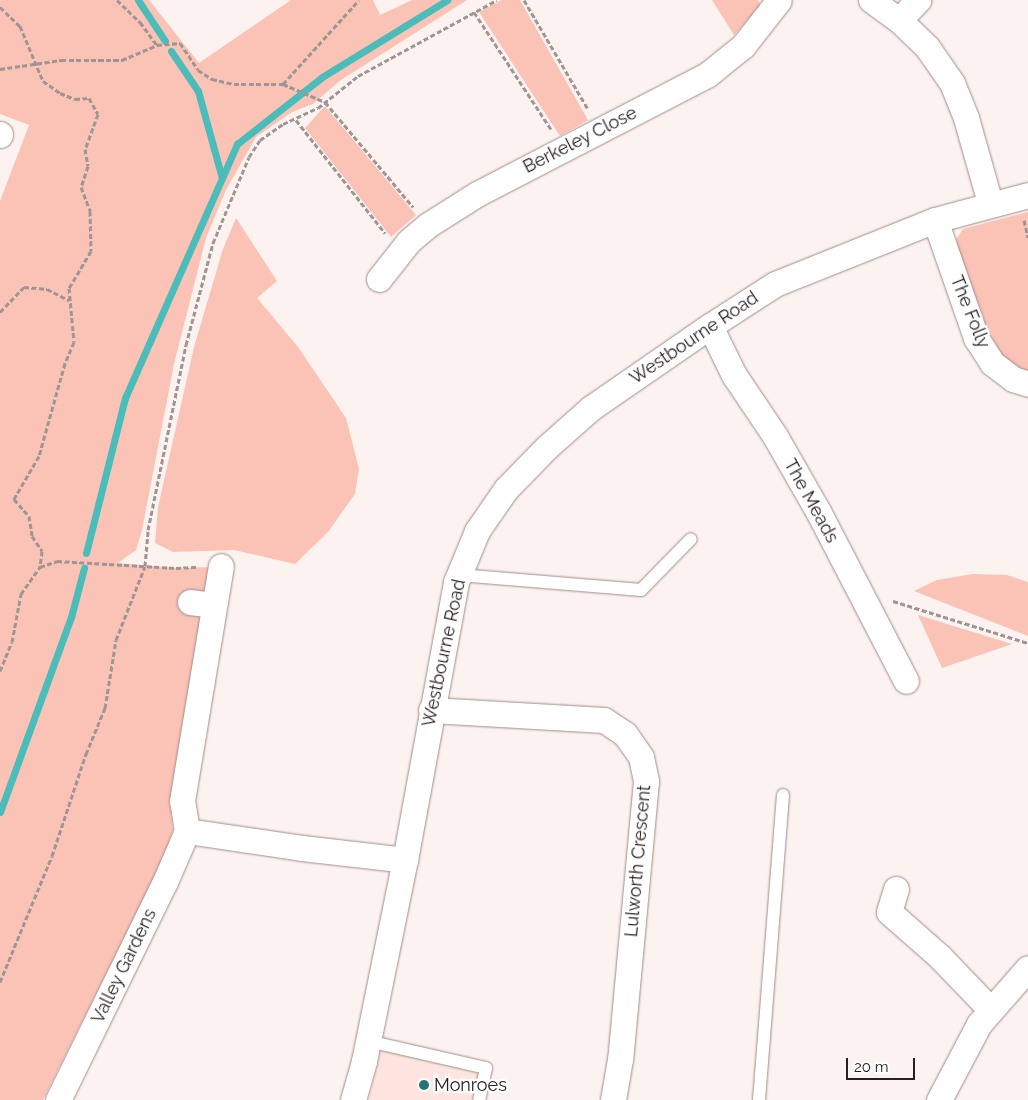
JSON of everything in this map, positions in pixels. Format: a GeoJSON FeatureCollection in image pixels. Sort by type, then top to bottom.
{"type":"FeatureCollection","features":[{"type":"Feature","properties":{"kind":"street","name":"Berkeley Close"},"geometry":{"type":"LineString","coordinates":[[379,279],[399,251],[428,225],[477,194],[707,75],[743,46],[779,0]]}},
{"type":"Feature","properties":{"kind":"street"},"geometry":{"type":"LineString","coordinates":[[871,0],[899,20],[927,47],[952,83],[966,118],[990,203]]}},
{"type":"Feature","properties":{"kind":"street"},"geometry":{"type":"LineString","coordinates":[[899,20],[918,0]]}},
{"type":"Feature","properties":{"kind":"street","name":"Westbourne Road"},"geometry":{"type":"LineString","coordinates":[[353,1100],[368,1041],[405,860],[431,710],[459,575],[478,531],[506,489],[547,447],[590,408],[775,284],[935,220],[990,203],[1028,195]]}},
{"type":"Feature","properties":{"kind":"street","name":"The Folly"},"geometry":{"type":"LineString","coordinates":[[935,220],[976,338],[992,363],[1013,379],[1028,384]]}},
{"type":"Feature","properties":{"kind":"street","name":"The Meads"},"geometry":{"type":"LineString","coordinates":[[710,326],[734,375],[775,436],[819,513],[857,590],[906,681]]}},
{"type":"Feature","properties":{"kind":"street"},"geometry":{"type":"LineString","coordinates":[[221,566],[202,603],[182,801],[187,831],[302,848],[405,860]]}},
{"type":"Feature","properties":{"kind":"street","name":"Lulworth Crescent"},"geometry":{"type":"LineString","coordinates":[[431,710],[604,720],[625,734],[641,757],[646,781],[620,1059],[613,1100]]}},
{"type":"Feature","properties":{"kind":"street","name":"Valley Gardens"},"geometry":{"type":"LineString","coordinates":[[58,1100],[164,884],[187,831]]}},
{"type":"Feature","properties":{"kind":"street"},"geometry":{"type":"LineString","coordinates":[[896,889],[889,912],[940,957],[990,1009]]}},
{"type":"Feature","properties":{"kind":"street"},"geometry":{"type":"LineString","coordinates":[[939,1100],[979,1024],[990,1009],[1028,968]]}},
{"type":"Feature","properties":{"kind":"lane"},"geometry":{"type":"LineString","coordinates":[[459,575],[641,590],[691,539]]}},
{"type":"Feature","properties":{"kind":"lane"},"geometry":{"type":"LineString","coordinates":[[759,1100],[782,795]]}},
{"type":"Feature","properties":{"kind":"lane"},"geometry":{"type":"LineString","coordinates":[[368,1041],[486,1068],[479,1100]]}},
{"type":"Feature","properties":{"kind":"path"},"geometry":{"type":"LineString","coordinates":[[117,0],[140,22],[157,45]]}},
{"type":"Feature","properties":{"kind":"path"},"geometry":{"type":"LineString","coordinates":[[283,84],[359,0]]}},
{"type":"Feature","properties":{"kind":"path"},"geometry":{"type":"LineString","coordinates":[[0,982],[52,856],[86,754],[105,708],[116,640],[145,566],[148,530],[186,345],[213,242],[249,157],[260,140],[283,124],[296,120],[325,102],[358,76],[497,0]]}},
{"type":"Feature","properties":{"kind":"path"},"geometry":{"type":"LineString","coordinates":[[524,0],[600,129]]}},
{"type":"Feature","properties":{"kind":"path"},"geometry":{"type":"LineString","coordinates":[[0,7],[20,26],[43,81],[60,93],[75,99],[89,98],[98,114],[85,149],[88,166],[81,187],[90,211],[91,251],[69,288],[74,342],[65,363],[39,456],[14,499],[29,516],[32,536],[42,551],[40,567],[21,594],[12,642],[0,671]]}},
{"type":"Feature","properties":{"kind":"path"},"geometry":{"type":"LineString","coordinates":[[474,12],[564,148]]}},
{"type":"Feature","properties":{"kind":"path"},"geometry":{"type":"LineString","coordinates":[[0,69],[61,60],[122,60],[157,45],[180,43],[198,70],[212,78],[234,84],[283,84],[325,102],[428,225]]}},
{"type":"Feature","properties":{"kind":"path"},"geometry":{"type":"LineString","coordinates":[[296,120],[399,251]]}},
{"type":"Feature","properties":{"kind":"path"},"geometry":{"type":"LineString","coordinates":[[0,312],[24,287],[47,290],[69,300]]}},
{"type":"Feature","properties":{"kind":"path"},"geometry":{"type":"LineString","coordinates":[[40,567],[57,561],[145,566],[221,566]]}},
{"type":"Feature","properties":{"kind":"path"},"geometry":{"type":"LineString","coordinates":[[857,590],[1028,643]]}},
{"type":"Feature","properties":{"kind":"shaded area"},"geometry":{"type":"Polygon","coordinates":[[[0,0],[149,0],[199,63],[291,0],[373,0],[380,15],[412,0],[467,0],[341,80],[313,104],[292,112],[256,137],[226,190],[206,238],[174,364],[142,530],[136,550],[118,563],[176,568],[212,567],[208,592],[184,611],[198,616],[204,626],[170,804],[173,830],[163,860],[43,1100],[0,1100],[0,201],[29,125],[0,114],[0,0]]]}},
{"type":"Feature","properties":{"kind":"shaded area"},"geometry":{"type":"Polygon","coordinates":[[[502,0],[520,0],[588,120],[560,136],[479,12],[502,0]]]}},
{"type":"Feature","properties":{"kind":"shaded area"},"geometry":{"type":"Polygon","coordinates":[[[712,0],[758,0],[761,6],[734,35],[712,0]]]}},
{"type":"Feature","properties":{"kind":"shaded area"},"geometry":{"type":"Polygon","coordinates":[[[325,106],[416,215],[391,237],[305,128],[325,106]]]}},
{"type":"Feature","properties":{"kind":"shaded area"},"geometry":{"type":"Polygon","coordinates":[[[1028,212],[1028,373],[1009,364],[998,349],[987,329],[956,248],[957,238],[963,229],[1028,212]]]}},
{"type":"Feature","properties":{"kind":"shaded area"},"geometry":{"type":"Polygon","coordinates":[[[236,218],[277,281],[257,298],[298,347],[346,418],[359,469],[355,494],[328,532],[295,564],[234,550],[173,552],[155,543],[158,507],[194,347],[223,249],[236,218]]]}},
{"type":"Feature","properties":{"kind":"shaded area"},"geometry":{"type":"Polygon","coordinates":[[[973,574],[1007,575],[1028,582],[1028,636],[914,591],[937,580],[973,574]]]}},
{"type":"Feature","properties":{"kind":"shaded area"},"geometry":{"type":"Polygon","coordinates":[[[918,615],[1012,644],[942,668],[918,615]]]}},
{"type":"Feature","properties":{"kind":"shaded area"},"geometry":{"type":"Polygon","coordinates":[[[384,1042],[490,1065],[485,1100],[368,1100],[384,1042]]]}},
{"type":"Feature","properties":{"kind":"waterway"},"geometry":{"type":"LineString","coordinates":[[138,0],[165,41]]}},
{"type":"Feature","properties":{"kind":"waterway"},"geometry":{"type":"LineString","coordinates":[[86,553],[125,398],[237,144],[322,77],[447,0]]}},
{"type":"Feature","properties":{"kind":"waterway"},"geometry":{"type":"LineString","coordinates":[[171,51],[198,91],[222,178]]}},
{"type":"Feature","properties":{"kind":"waterway"},"geometry":{"type":"LineString","coordinates":[[0,812],[71,617],[84,568]]}},
{"type":"Feature","properties":{"kind":"place","name":"Monroes"},"geometry":{"type":"Point","coordinates":[424,1085]}}]}
